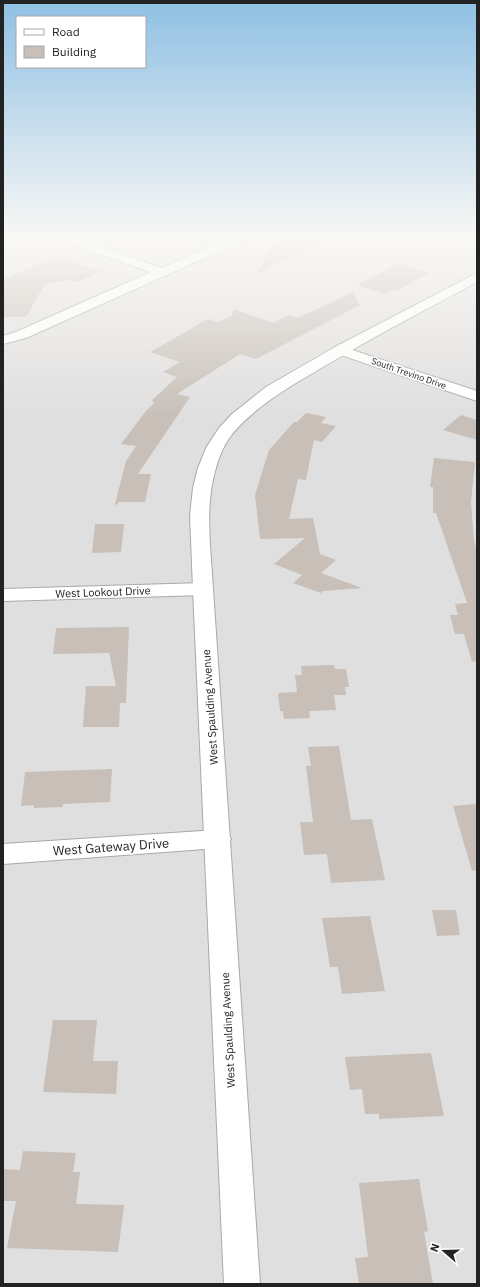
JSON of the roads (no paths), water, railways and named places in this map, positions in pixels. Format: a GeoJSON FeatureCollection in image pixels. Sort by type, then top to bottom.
{"type":"FeatureCollection","features":[{"type":"Feature","properties":{"kind":"street"},"geometry":{"type":"LineString","coordinates":[[3,340],[21,335],[106,297]]}},
{"type":"Feature","properties":{"kind":"street","name":"West Spaulding Avenue"},"geometry":{"type":"LineString","coordinates":[[242,1284],[203,589],[200,515],[202,488],[206,468],[215,448],[229,428],[256,402],[297,375],[340,350],[441,297]]}},
{"type":"Feature","properties":{"kind":"street","name":"South Trevino Drive"},"geometry":{"type":"LineString","coordinates":[[340,350],[477,396]]}},
{"type":"Feature","properties":{"kind":"street","name":"West Lookout Drive"},"geometry":{"type":"LineString","coordinates":[[3,595],[203,589]]}},
{"type":"Feature","properties":{"kind":"street","name":"West Gateway Drive"},"geometry":{"type":"LineString","coordinates":[[3,854],[218,839]]}}]}
